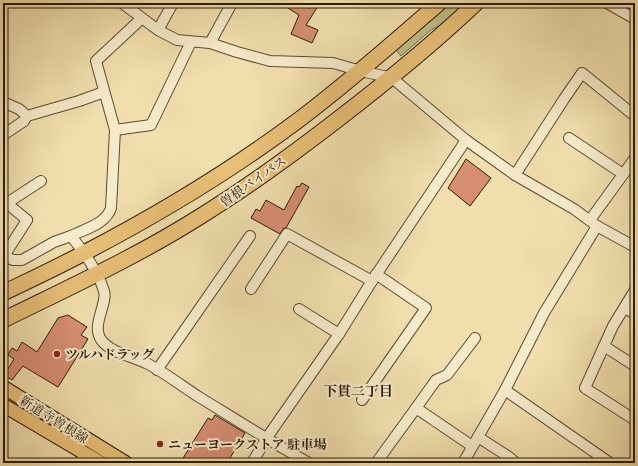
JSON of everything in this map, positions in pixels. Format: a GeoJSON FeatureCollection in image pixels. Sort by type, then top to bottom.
{"type":"FeatureCollection","features":[{"type":"Feature","properties":{"kind":"highway","name":"曽根バイパス"},"geometry":{"type":"LineString","coordinates":[[3,293],[84,253],[192,193],[245,158],[299,120],[361,71],[439,3]]}},
{"type":"Feature","properties":{"kind":"highway","name":"曽根バイパス"},"geometry":{"type":"LineString","coordinates":[[3,320],[133,256],[201,217],[256,180],[392,78],[476,3]]}},
{"type":"Feature","properties":{"kind":"main road","name":"新道寺曽根線"},"geometry":{"type":"LineString","coordinates":[[3,387],[126,463]]}},
{"type":"Feature","properties":{"kind":"main road","name":"新道寺曽根線"},"geometry":{"type":"LineString","coordinates":[[3,405],[83,458],[101,463]]}},
{"type":"Feature","properties":{"kind":"street"},"geometry":{"type":"LineString","coordinates":[[122,3],[141,19],[177,40],[210,43],[270,61],[333,62],[361,71],[392,78],[466,140],[515,175],[574,209],[594,223],[635,247]]}},
{"type":"Feature","properties":{"kind":"street"},"geometry":{"type":"LineString","coordinates":[[158,30],[172,3]]}},
{"type":"Feature","properties":{"kind":"street"},"geometry":{"type":"LineString","coordinates":[[210,43],[232,3]]}},
{"type":"Feature","properties":{"kind":"street"},"geometry":{"type":"LineString","coordinates":[[607,3],[635,19]]}},
{"type":"Feature","properties":{"kind":"street"},"geometry":{"type":"LineString","coordinates":[[41,181],[5,202],[26,220],[3,256],[13,260],[22,260],[54,242],[72,236],[102,221],[109,214],[111,208],[115,130],[96,61],[141,19]]}},
{"type":"Feature","properties":{"kind":"street"},"geometry":{"type":"LineString","coordinates":[[115,130],[151,125],[191,42]]}},
{"type":"Feature","properties":{"kind":"street"},"geometry":{"type":"LineString","coordinates":[[515,175],[582,73],[635,116]]}},
{"type":"Feature","properties":{"kind":"street"},"geometry":{"type":"LineString","coordinates":[[3,135],[24,121],[27,116],[104,92]]}},
{"type":"Feature","properties":{"kind":"street"},"geometry":{"type":"LineString","coordinates":[[3,102],[20,109],[27,116]]}},
{"type":"Feature","properties":{"kind":"street"},"geometry":{"type":"LineString","coordinates":[[568,138],[623,174]]}},
{"type":"Feature","properties":{"kind":"street"},"geometry":{"type":"LineString","coordinates":[[252,463],[266,439],[339,334],[374,278],[466,140]]}},
{"type":"Feature","properties":{"kind":"street"},"geometry":{"type":"LineString","coordinates":[[463,463],[505,390],[544,313],[594,223],[623,174],[635,158]]}},
{"type":"Feature","properties":{"kind":"street"},"geometry":{"type":"LineString","coordinates":[[251,289],[287,234],[374,278],[426,308],[362,400]]}},
{"type":"Feature","properties":{"kind":"street"},"geometry":{"type":"LineString","coordinates":[[72,236],[97,274],[104,292],[97,327],[98,334],[102,341],[110,348],[147,364],[266,439],[309,463]]}},
{"type":"Feature","properties":{"kind":"street"},"geometry":{"type":"LineString","coordinates":[[156,370],[250,236]]}},
{"type":"Feature","properties":{"kind":"street"},"geometry":{"type":"LineString","coordinates":[[635,290],[613,326],[585,388],[635,420]]}},
{"type":"Feature","properties":{"kind":"street"},"geometry":{"type":"LineString","coordinates":[[625,308],[635,314]]}},
{"type":"Feature","properties":{"kind":"street"},"geometry":{"type":"LineString","coordinates":[[299,310],[339,334]]}},
{"type":"Feature","properties":{"kind":"street"},"geometry":{"type":"LineString","coordinates":[[376,463],[436,380],[447,375],[475,338]]}},
{"type":"Feature","properties":{"kind":"street"},"geometry":{"type":"LineString","coordinates":[[604,346],[635,366]]}},
{"type":"Feature","properties":{"kind":"street"},"geometry":{"type":"LineString","coordinates":[[505,390],[610,463]]}},
{"type":"Feature","properties":{"kind":"street"},"geometry":{"type":"LineString","coordinates":[[416,408],[472,446]]}},
{"type":"Feature","properties":{"kind":"street"},"geometry":{"type":"LineString","coordinates":[[478,437],[516,463]]}},
{"type":"Feature","properties":{"kind":"green space"},"geometry":{"type":"Polygon","coordinates":[[[448,3],[467,3],[448,21],[431,30],[401,56],[396,50],[448,3]]]}},
{"type":"Feature","properties":{"kind":"building"},"geometry":{"type":"Polygon","coordinates":[[[280,3],[320,3],[306,25],[318,30],[312,43],[291,34],[299,15],[280,3]]]}},
{"type":"Feature","properties":{"kind":"building"},"geometry":{"type":"Polygon","coordinates":[[[466,159],[491,178],[470,206],[448,188],[466,159]]]}},
{"type":"Feature","properties":{"kind":"building"},"geometry":{"type":"Polygon","coordinates":[[[302,183],[309,187],[286,228],[284,228],[280,234],[251,218],[256,209],[260,211],[266,200],[284,210],[297,186],[299,187],[302,183]]]}},
{"type":"Feature","properties":{"kind":"building","name":"ツルハドラッグ"},"geometry":{"type":"Polygon","coordinates":[[[68,315],[87,327],[81,335],[88,339],[58,387],[23,366],[12,380],[4,375],[14,359],[8,355],[12,348],[17,351],[22,342],[37,352],[58,318],[68,315]]]}},
{"type":"Feature","properties":{"kind":"building"},"geometry":{"type":"Polygon","coordinates":[[[215,415],[245,433],[227,463],[180,463],[208,418],[212,420],[215,415]]]}},
{"type":"Feature","properties":{"kind":"place","name":"ツルハドラッグ"},"geometry":{"type":"Point","coordinates":[57,354]}},
{"type":"Feature","properties":{"kind":"place","name":"ニューヨークストア 駐車場"},"geometry":{"type":"Point","coordinates":[160,444]}},
{"type":"Feature","properties":{"kind":"district","name":"下貫二丁目"},"geometry":{"type":"Point","coordinates":[358,391]}}]}
